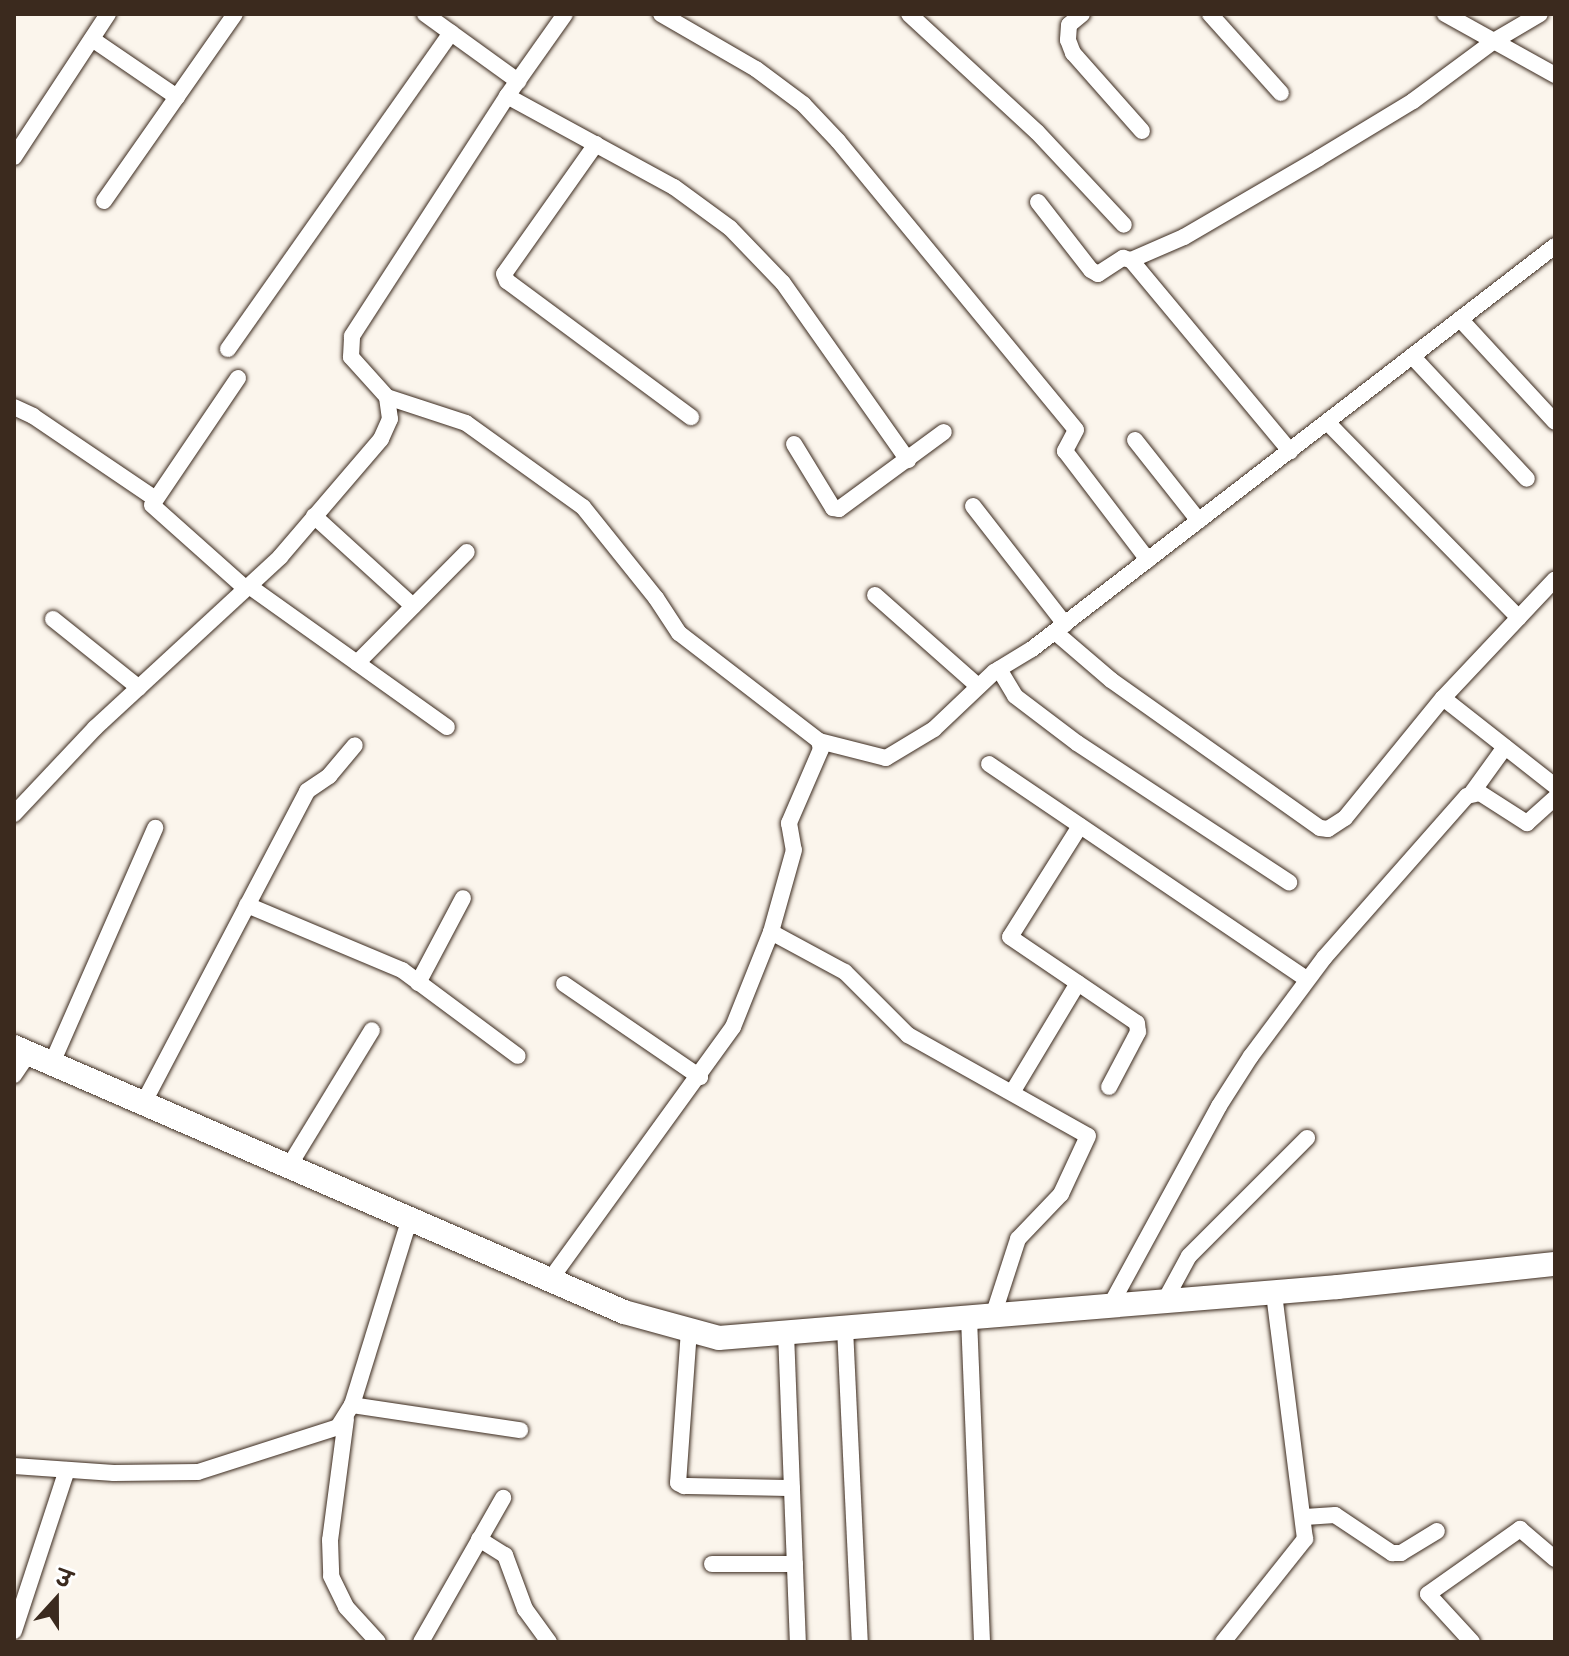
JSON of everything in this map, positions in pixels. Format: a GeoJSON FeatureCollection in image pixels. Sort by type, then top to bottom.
{"type":"FeatureCollection","features":[{"type":"Feature","properties":{"kind":"main road"},"geometry":{"type":"LineString","coordinates":[[21,1050],[624,1312],[719,1338],[1164,1302],[1555,1264]]}},
{"type":"Feature","properties":{"kind":"street"},"geometry":{"type":"LineString","coordinates":[[14,157],[108,14]]}},
{"type":"Feature","properties":{"kind":"street"},"geometry":{"type":"LineString","coordinates":[[104,201],[235,14]]}},
{"type":"Feature","properties":{"kind":"street"},"geometry":{"type":"LineString","coordinates":[[425,14],[518,81]]}},
{"type":"Feature","properties":{"kind":"street"},"geometry":{"type":"LineString","coordinates":[[565,14],[507,96],[352,336],[351,357],[387,397],[466,423],[583,507],[656,598],[679,633],[819,741],[886,758],[934,729],[999,669],[1060,628],[1555,246]]}},
{"type":"Feature","properties":{"kind":"street"},"geometry":{"type":"LineString","coordinates":[[661,14],[756,69],[803,104],[838,141],[1076,430],[1065,451],[1148,560]]}},
{"type":"Feature","properties":{"kind":"street"},"geometry":{"type":"LineString","coordinates":[[909,14],[1037,132],[1124,225]]}},
{"type":"Feature","properties":{"kind":"street"},"geometry":{"type":"LineString","coordinates":[[1082,14],[1069,25],[1068,40],[1073,53],[1142,131]]}},
{"type":"Feature","properties":{"kind":"street"},"geometry":{"type":"LineString","coordinates":[[1210,14],[1281,93]]}},
{"type":"Feature","properties":{"kind":"street"},"geometry":{"type":"LineString","coordinates":[[1445,14],[1555,75]]}},
{"type":"Feature","properties":{"kind":"street"},"geometry":{"type":"LineString","coordinates":[[1131,260],[1184,237],[1319,158],[1413,101],[1494,41],[1540,14]]}},
{"type":"Feature","properties":{"kind":"street"},"geometry":{"type":"LineString","coordinates":[[228,349],[451,33]]}},
{"type":"Feature","properties":{"kind":"street"},"geometry":{"type":"LineString","coordinates":[[92,39],[177,97]]}},
{"type":"Feature","properties":{"kind":"street"},"geometry":{"type":"LineString","coordinates":[[507,96],[674,187],[730,228],[783,283],[908,460]]}},
{"type":"Feature","properties":{"kind":"street"},"geometry":{"type":"LineString","coordinates":[[596,144],[504,274],[507,281],[691,417]]}},
{"type":"Feature","properties":{"kind":"street"},"geometry":{"type":"LineString","coordinates":[[1038,202],[1091,270],[1098,274],[1123,258],[1131,260],[1290,451]]}},
{"type":"Feature","properties":{"kind":"street"},"geometry":{"type":"LineString","coordinates":[[1460,319],[1555,422]]}},
{"type":"Feature","properties":{"kind":"street"},"geometry":{"type":"LineString","coordinates":[[1412,356],[1527,479]]}},
{"type":"Feature","properties":{"kind":"street"},"geometry":{"type":"LineString","coordinates":[[238,378],[154,498],[155,511],[247,587],[447,727]]}},
{"type":"Feature","properties":{"kind":"street"},"geometry":{"type":"LineString","coordinates":[[14,814],[139,688],[247,587],[314,516],[381,439],[390,419],[387,397]]}},
{"type":"Feature","properties":{"kind":"street"},"geometry":{"type":"LineString","coordinates":[[14,407],[33,416],[154,498]]}},
{"type":"Feature","properties":{"kind":"street"},"geometry":{"type":"LineString","coordinates":[[1327,422],[1519,618]]}},
{"type":"Feature","properties":{"kind":"street"},"geometry":{"type":"LineString","coordinates":[[794,444],[833,508],[839,509],[944,432]]}},
{"type":"Feature","properties":{"kind":"street"},"geometry":{"type":"LineString","coordinates":[[1135,440],[1199,521]]}},
{"type":"Feature","properties":{"kind":"street"},"geometry":{"type":"LineString","coordinates":[[973,506],[1060,628],[1111,680],[1320,828],[1336,826],[1345,818],[1443,698],[1555,579]]}},
{"type":"Feature","properties":{"kind":"street"},"geometry":{"type":"LineString","coordinates":[[314,516],[413,606]]}},
{"type":"Feature","properties":{"kind":"street"},"geometry":{"type":"LineString","coordinates":[[357,663],[467,552]]}},
{"type":"Feature","properties":{"kind":"street"},"geometry":{"type":"LineString","coordinates":[[875,595],[978,686]]}},
{"type":"Feature","properties":{"kind":"street"},"geometry":{"type":"LineString","coordinates":[[53,619],[139,688]]}},
{"type":"Feature","properties":{"kind":"street"},"geometry":{"type":"LineString","coordinates":[[999,669],[1015,696],[1077,743],[1289,882]]}},
{"type":"Feature","properties":{"kind":"street"},"geometry":{"type":"LineString","coordinates":[[1443,698],[1555,786]]}},
{"type":"Feature","properties":{"kind":"street"},"geometry":{"type":"LineString","coordinates":[[550,1280],[700,1077],[733,1027],[771,932],[794,850],[789,823],[821,749],[819,741]]}},
{"type":"Feature","properties":{"kind":"street"},"geometry":{"type":"LineString","coordinates":[[144,1102],[307,791],[329,776],[355,745]]}},
{"type":"Feature","properties":{"kind":"street"},"geometry":{"type":"LineString","coordinates":[[1110,1306],[1219,1106],[1307,979],[1471,794],[1505,747]]}},
{"type":"Feature","properties":{"kind":"street"},"geometry":{"type":"LineString","coordinates":[[989,764],[1307,979]]}},
{"type":"Feature","properties":{"kind":"street"},"geometry":{"type":"LineString","coordinates":[[1471,794],[1480,793],[1527,823],[1555,798]]}},
{"type":"Feature","properties":{"kind":"street"},"geometry":{"type":"LineString","coordinates":[[1080,826],[1010,932],[1013,940],[1139,1027],[1109,1087]]}},
{"type":"Feature","properties":{"kind":"street"},"geometry":{"type":"LineString","coordinates":[[52,1063],[155,828]]}},
{"type":"Feature","properties":{"kind":"street"},"geometry":{"type":"LineString","coordinates":[[418,983],[463,898]]}},
{"type":"Feature","properties":{"kind":"street"},"geometry":{"type":"LineString","coordinates":[[247,905],[383,961],[518,1056]]}},
{"type":"Feature","properties":{"kind":"street"},"geometry":{"type":"LineString","coordinates":[[771,932],[845,972],[908,1035],[1085,1132],[1088,1142],[1056,1201],[1018,1239],[981,1317],[982,1642]]}},
{"type":"Feature","properties":{"kind":"street"},"geometry":{"type":"LineString","coordinates":[[1013,1091],[1078,983]]}},
{"type":"Feature","properties":{"kind":"street"},"geometry":{"type":"LineString","coordinates":[[564,984],[700,1077]]}},
{"type":"Feature","properties":{"kind":"street"},"geometry":{"type":"LineString","coordinates":[[289,1166],[372,1030]]}},
{"type":"Feature","properties":{"kind":"street"},"geometry":{"type":"LineString","coordinates":[[14,1075],[21,1050]]}},
{"type":"Feature","properties":{"kind":"street"},"geometry":{"type":"LineString","coordinates":[[1164,1302],[1189,1256],[1307,1138]]}},
{"type":"Feature","properties":{"kind":"street"},"geometry":{"type":"LineString","coordinates":[[378,1642],[346,1607],[331,1576],[330,1540],[349,1412],[410,1218]]}},
{"type":"Feature","properties":{"kind":"street"},"geometry":{"type":"LineString","coordinates":[[1223,1642],[1300,1550],[1305,1539],[1305,1517],[1274,1292]]}},
{"type":"Feature","properties":{"kind":"street"},"geometry":{"type":"LineString","coordinates":[[845,1328],[860,1642]]}},
{"type":"Feature","properties":{"kind":"street"},"geometry":{"type":"LineString","coordinates":[[689,1330],[678,1483],[792,1488]]}},
{"type":"Feature","properties":{"kind":"street"},"geometry":{"type":"LineString","coordinates":[[786,1333],[798,1642]]}},
{"type":"Feature","properties":{"kind":"street"},"geometry":{"type":"LineString","coordinates":[[14,1466],[198,1472],[327,1433],[349,1412],[520,1430]]}},
{"type":"Feature","properties":{"kind":"street"},"geometry":{"type":"LineString","coordinates":[[14,1631],[67,1470]]}},
{"type":"Feature","properties":{"kind":"street"},"geometry":{"type":"LineString","coordinates":[[421,1642],[503,1498]]}},
{"type":"Feature","properties":{"kind":"street"},"geometry":{"type":"LineString","coordinates":[[1305,1517],[1335,1515],[1392,1553],[1401,1553],[1437,1531]]}},
{"type":"Feature","properties":{"kind":"street"},"geometry":{"type":"LineString","coordinates":[[1472,1642],[1428,1594],[1520,1529],[1555,1559]]}},
{"type":"Feature","properties":{"kind":"street"},"geometry":{"type":"LineString","coordinates":[[479,1539],[505,1555],[525,1609],[549,1642]]}},
{"type":"Feature","properties":{"kind":"street"},"geometry":{"type":"LineString","coordinates":[[712,1564],[795,1564]]}}]}
